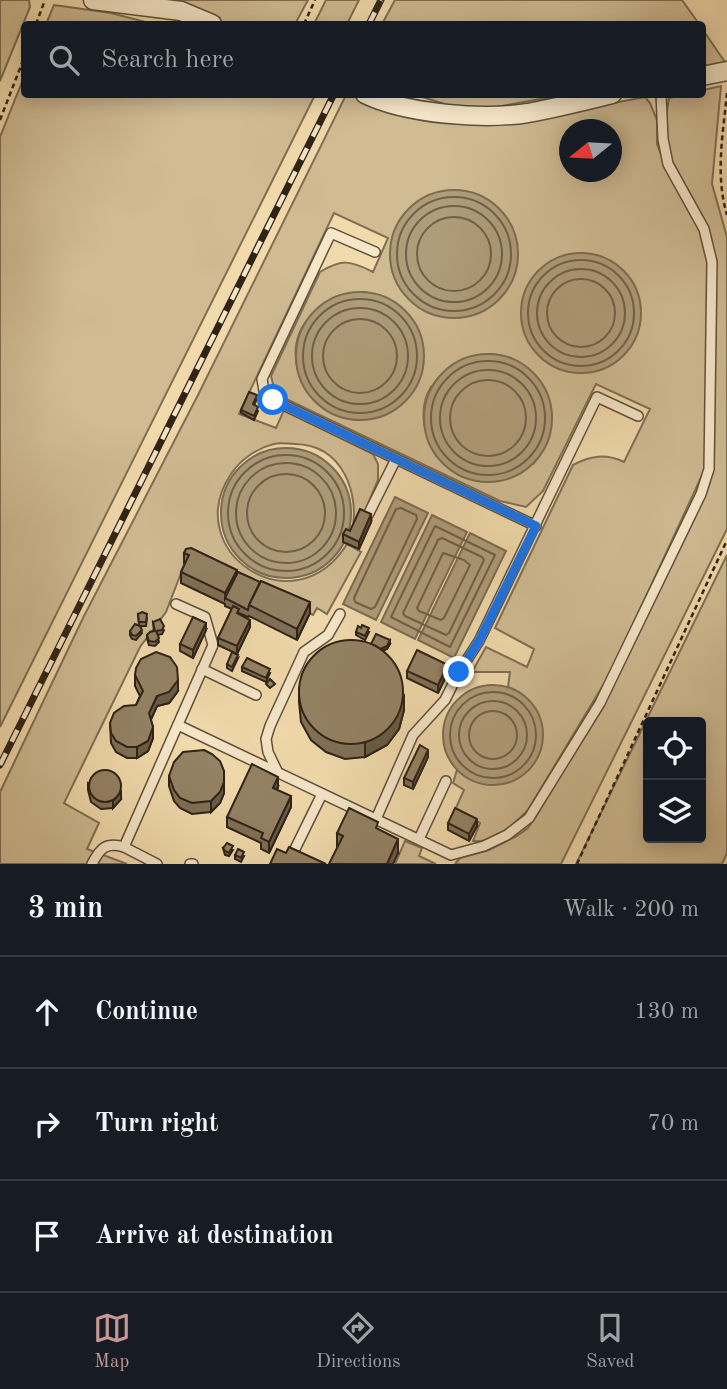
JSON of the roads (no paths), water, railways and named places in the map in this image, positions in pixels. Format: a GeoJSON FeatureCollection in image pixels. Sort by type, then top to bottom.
{"type":"FeatureCollection","features":[{"type":"Feature","properties":{"kind":"street"},"geometry":{"type":"LineString","coordinates":[[93,0],[181,12],[204,21]]}},
{"type":"Feature","properties":{"kind":"street"},"geometry":{"type":"LineString","coordinates":[[706,75],[727,71]]}},
{"type":"Feature","properties":{"kind":"street"},"geometry":{"type":"LineString","coordinates":[[377,98],[417,111],[486,115],[526,113],[594,98]]}},
{"type":"Feature","properties":{"kind":"lane"},"geometry":{"type":"LineString","coordinates":[[177,725],[419,839],[449,859],[507,835],[529,818],[600,703],[701,494],[709,469],[712,262],[704,229],[668,164],[663,139],[661,98]]}},
{"type":"Feature","properties":{"kind":"lane"},"geometry":{"type":"LineString","coordinates":[[375,252],[331,233],[262,379],[264,391],[273,400],[536,526]]}},
{"type":"Feature","properties":{"kind":"lane"},"geometry":{"type":"LineString","coordinates":[[376,819],[413,735],[445,700],[479,641],[597,397],[638,416]]}},
{"type":"Feature","properties":{"kind":"lane"},"geometry":{"type":"LineString","coordinates":[[367,517],[396,458]]}},
{"type":"Feature","properties":{"kind":"lane"},"geometry":{"type":"LineString","coordinates":[[124,847],[212,645],[205,617],[176,604]]}},
{"type":"Feature","properties":{"kind":"lane"},"geometry":{"type":"LineString","coordinates":[[278,773],[268,752],[266,739],[270,726],[304,652],[328,635],[340,614]]}},
{"type":"Feature","properties":{"kind":"lane"},"geometry":{"type":"LineString","coordinates":[[202,669],[256,695]]}},
{"type":"Feature","properties":{"kind":"lane"},"geometry":{"type":"LineString","coordinates":[[419,839],[446,781]]}},
{"type":"Feature","properties":{"kind":"lane"},"geometry":{"type":"LineString","coordinates":[[295,849],[322,793]]}},
{"type":"Feature","properties":{"kind":"lane"},"geometry":{"type":"LineString","coordinates":[[92,864],[99,849],[114,844],[157,864]]}},
{"type":"Feature","properties":{"kind":"water"},"geometry":{"type":"Polygon","coordinates":[[[454,190],[478,195],[499,209],[513,230],[518,254],[513,278],[499,299],[478,313],[454,318],[430,313],[409,299],[395,278],[390,254],[395,230],[409,209],[430,195],[454,190]]]}},
{"type":"Feature","properties":{"kind":"water"},"geometry":{"type":"Polygon","coordinates":[[[581,253],[604,257],[624,270],[637,290],[641,313],[637,336],[624,356],[604,369],[581,373],[558,369],[538,356],[525,336],[521,313],[525,290],[538,270],[558,257],[581,253]]]}},
{"type":"Feature","properties":{"kind":"water"},"geometry":{"type":"Polygon","coordinates":[[[360,292],[384,297],[405,311],[419,332],[424,356],[419,380],[405,401],[384,415],[360,420],[336,415],[315,401],[301,380],[296,356],[301,332],[315,311],[336,297],[360,292]]]}},
{"type":"Feature","properties":{"kind":"water"},"geometry":{"type":"Polygon","coordinates":[[[488,354],[513,359],[533,373],[547,393],[552,418],[547,443],[533,463],[513,477],[488,482],[463,477],[443,463],[429,443],[424,418],[429,393],[443,373],[463,359],[488,354]]]}},
{"type":"Feature","properties":{"kind":"water"},"geometry":{"type":"Polygon","coordinates":[[[286,448],[311,453],[332,467],[346,488],[351,513],[346,538],[332,559],[311,573],[286,578],[261,573],[240,559],[226,538],[221,513],[226,488],[240,467],[261,453],[286,448]]]}},
{"type":"Feature","properties":{"kind":"water"},"geometry":{"type":"Polygon","coordinates":[[[395,497],[428,513],[376,620],[343,604],[395,497]]]}},
{"type":"Feature","properties":{"kind":"water"},"geometry":{"type":"Polygon","coordinates":[[[432,515],[467,532],[415,639],[381,622],[432,515]]]}},
{"type":"Feature","properties":{"kind":"water"},"geometry":{"type":"Polygon","coordinates":[[[470,533],[506,551],[454,658],[418,640],[470,533]]]}},
{"type":"Feature","properties":{"kind":"water"},"geometry":{"type":"Polygon","coordinates":[[[493,685],[521,693],[535,707],[543,735],[535,763],[521,777],[493,785],[465,777],[451,763],[443,735],[451,707],[465,693],[493,685]]]}},
{"type":"Feature","properties":{"kind":"railway"},"geometry":{"type":"LineString","coordinates":[[370,21],[381,0]]}},
{"type":"Feature","properties":{"kind":"railway"},"geometry":{"type":"LineString","coordinates":[[0,765],[332,98]]}}]}
